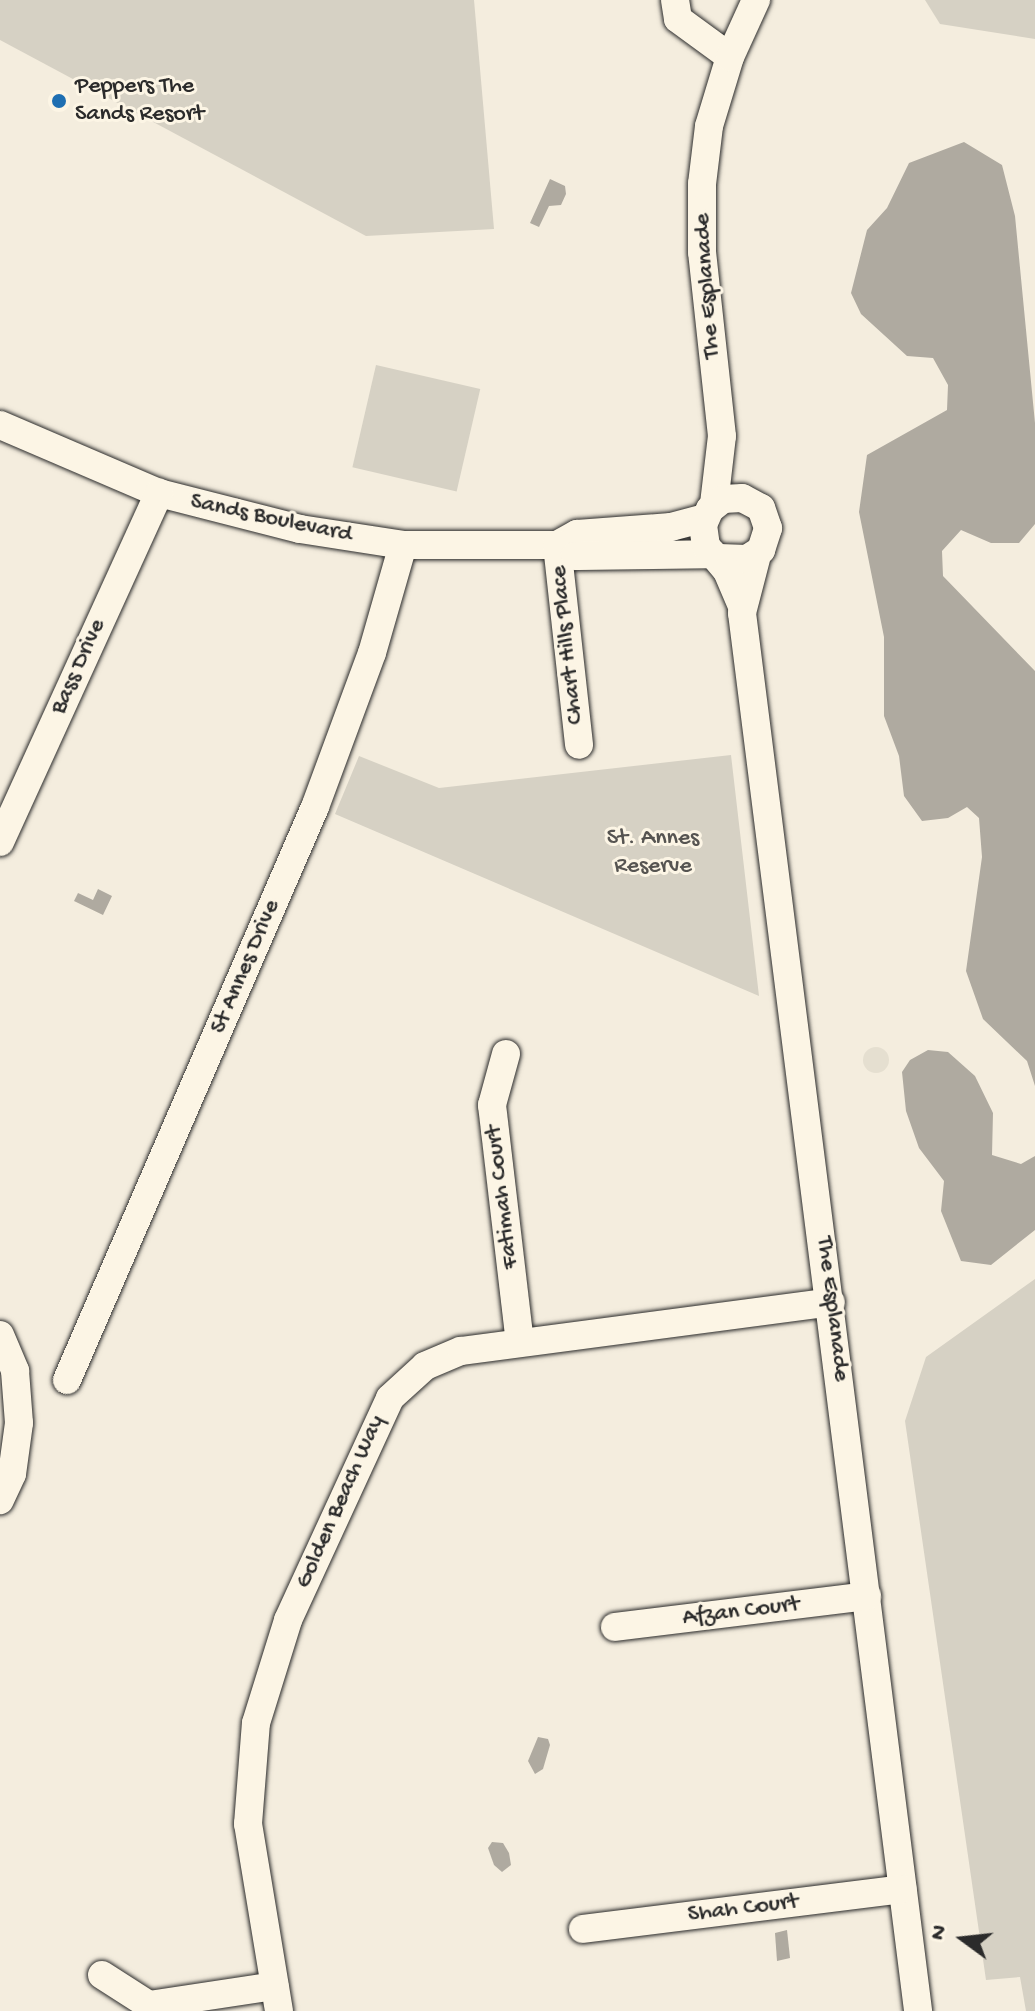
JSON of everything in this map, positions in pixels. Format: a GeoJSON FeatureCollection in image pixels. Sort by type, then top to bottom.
{"type":"FeatureCollection","features":[{"type":"Feature","properties":{"kind":"street"},"geometry":{"type":"LineString","coordinates":[[675,0],[678,19],[730,57]]}},
{"type":"Feature","properties":{"kind":"street","name":"The Esplanade"},"geometry":{"type":"LineString","coordinates":[[756,0],[730,57],[709,126],[702,184],[702,252],[722,436],[703,537],[742,607],[918,2011]]}},
{"type":"Feature","properties":{"kind":"street","name":"Sands Boulevard"},"geometry":{"type":"LineString","coordinates":[[0,425],[159,493],[300,529],[403,545],[557,545],[577,534],[671,527],[710,511]]}},
{"type":"Feature","properties":{"kind":"street","name":"The Esplanade"},"geometry":{"type":"LineString","coordinates":[[722,436],[751,502],[761,508],[768,528],[742,607]]}},
{"type":"Feature","properties":{"kind":"street","name":"Bass Drive"},"geometry":{"type":"LineString","coordinates":[[0,842],[159,493]]}},
{"type":"Feature","properties":{"kind":"street"},"geometry":{"type":"LineString","coordinates":[[710,511],[732,497],[751,502]]}},
{"type":"Feature","properties":{"kind":"street","name":"St Annes Drive"},"geometry":{"type":"LineString","coordinates":[[67,1380],[315,807],[377,638],[403,545]]}},
{"type":"Feature","properties":{"kind":"street","name":"Sands Boulevard"},"geometry":{"type":"LineString","coordinates":[[557,545],[575,556],[682,550],[716,556]]}},
{"type":"Feature","properties":{"kind":"street","name":"Chart Hills Place"},"geometry":{"type":"LineString","coordinates":[[557,545],[579,745]]}},
{"type":"Feature","properties":{"kind":"street"},"geometry":{"type":"LineString","coordinates":[[716,556],[757,555]]}},
{"type":"Feature","properties":{"kind":"street","name":"Fatimah Court"},"geometry":{"type":"LineString","coordinates":[[506,1054],[492,1105],[520,1342]]}},
{"type":"Feature","properties":{"kind":"street","name":"Golden Beach Way"},"geometry":{"type":"LineString","coordinates":[[277,1998],[248,1824],[256,1723],[274,1655],[363,1447],[390,1398],[425,1366],[443,1357],[520,1342],[831,1302]]}},
{"type":"Feature","properties":{"kind":"street"},"geometry":{"type":"LineString","coordinates":[[0,1335],[19,1397],[17,1450],[0,1500]]}},
{"type":"Feature","properties":{"kind":"street","name":"Afzan Court"},"geometry":{"type":"LineString","coordinates":[[615,1627],[867,1596]]}},
{"type":"Feature","properties":{"kind":"street","name":"Shah Court"},"geometry":{"type":"LineString","coordinates":[[583,1929],[903,1889]]}},
{"type":"Feature","properties":{"kind":"street"},"geometry":{"type":"LineString","coordinates":[[102,1975],[143,2008],[277,1998]]}},
{"type":"Feature","properties":{"kind":"shaded area"},"geometry":{"type":"Polygon","coordinates":[[[964,142],[1002,165],[1015,216],[1035,423],[1035,524],[1019,543],[991,543],[961,530],[942,551],[943,576],[1035,671],[1035,1086],[1027,1061],[983,1019],[966,971],[982,857],[979,818],[967,807],[948,818],[922,821],[904,796],[899,756],[884,716],[884,637],[859,512],[867,455],[947,410],[948,385],[933,358],[907,356],[861,314],[851,293],[867,230],[887,208],[909,163],[964,142]]]}},
{"type":"Feature","properties":{"kind":"shaded area"},"geometry":{"type":"Polygon","coordinates":[[[550,179],[565,186],[566,194],[561,205],[549,206],[539,227],[530,223],[550,179]]]}},
{"type":"Feature","properties":{"kind":"shaded area"},"geometry":{"type":"Polygon","coordinates":[[[98,889],[112,896],[103,915],[74,901],[78,893],[93,900],[98,889]]]}},
{"type":"Feature","properties":{"kind":"shaded area"},"geometry":{"type":"Polygon","coordinates":[[[876,1047],[885,1051],[889,1060],[885,1069],[876,1073],[867,1069],[863,1060],[867,1051],[876,1047]]]}},
{"type":"Feature","properties":{"kind":"shaded area"},"geometry":{"type":"Polygon","coordinates":[[[928,1050],[948,1052],[975,1076],[993,1113],[992,1155],[1021,1164],[1035,1156],[1035,1230],[991,1265],[961,1261],[941,1211],[944,1181],[919,1148],[906,1111],[902,1072],[910,1060],[928,1050]]]}},
{"type":"Feature","properties":{"kind":"shaded area"},"geometry":{"type":"Polygon","coordinates":[[[538,1737],[548,1739],[550,1745],[543,1769],[535,1774],[528,1761],[538,1737]]]}},
{"type":"Feature","properties":{"kind":"shaded area"},"geometry":{"type":"Polygon","coordinates":[[[492,1842],[503,1843],[509,1853],[511,1865],[502,1872],[494,1865],[488,1848],[492,1842]]]}},
{"type":"Feature","properties":{"kind":"shaded area"},"geometry":{"type":"Polygon","coordinates":[[[787,1930],[790,1958],[777,1961],[775,1933],[787,1930]]]}},
{"type":"Feature","properties":{"kind":"green space"},"geometry":{"type":"Polygon","coordinates":[[[0,0],[474,0],[494,229],[366,236],[0,40],[0,0]]]}},
{"type":"Feature","properties":{"kind":"green space"},"geometry":{"type":"Polygon","coordinates":[[[925,0],[1035,0],[1035,39],[940,24],[925,0]]]}},
{"type":"Feature","properties":{"kind":"green space"},"geometry":{"type":"Polygon","coordinates":[[[376,365],[480,389],[457,491],[352,467],[376,365]]]}},
{"type":"Feature","properties":{"kind":"green space","name":"St. Annes Reserve"},"geometry":{"type":"Polygon","coordinates":[[[731,755],[759,996],[335,814],[359,756],[439,788],[731,755]]]}},
{"type":"Feature","properties":{"kind":"green space"},"geometry":{"type":"Polygon","coordinates":[[[1035,1279],[1035,2011],[1026,2011],[1020,1977],[986,1980],[905,1421],[926,1357],[1035,1279]]]}},
{"type":"Feature","properties":{"kind":"place","name":"Peppers The Sands Resort"},"geometry":{"type":"Point","coordinates":[59,101]}}]}
